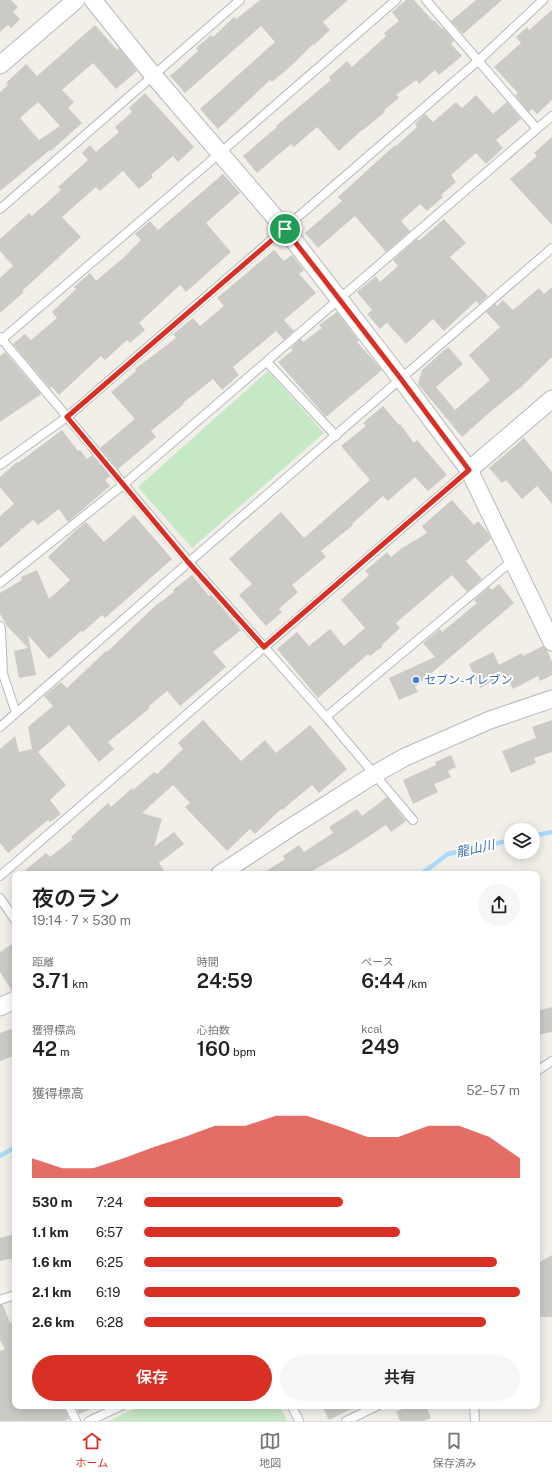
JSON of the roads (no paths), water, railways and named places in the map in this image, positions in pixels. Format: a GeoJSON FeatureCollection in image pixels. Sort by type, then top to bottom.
{"type":"FeatureCollection","features":[{"type":"Feature","properties":{"kind":"street"},"geometry":{"type":"LineString","coordinates":[[0,65],[76,0]]}},
{"type":"Feature","properties":{"kind":"street"},"geometry":{"type":"LineString","coordinates":[[92,0],[153,75],[285,229],[340,299],[469,470],[552,642]]}},
{"type":"Feature","properties":{"kind":"street"},"geometry":{"type":"LineString","coordinates":[[469,470],[552,399]]}},
{"type":"Feature","properties":{"kind":"street"},"geometry":{"type":"LineString","coordinates":[[225,871],[375,774],[405,757],[490,720],[552,699]]}},
{"type":"Feature","properties":{"kind":"street"},"geometry":{"type":"LineString","coordinates":[[0,1006],[12,1001]]}},
{"type":"Feature","properties":{"kind":"lane"},"geometry":{"type":"LineString","coordinates":[[0,209],[240,0]]}},
{"type":"Feature","properties":{"kind":"lane"},"geometry":{"type":"LineString","coordinates":[[396,0],[220,153],[1,339],[188,562],[326,716],[413,820]]}},
{"type":"Feature","properties":{"kind":"lane"},"geometry":{"type":"LineString","coordinates":[[426,0],[537,129]]}},
{"type":"Feature","properties":{"kind":"lane"},"geometry":{"type":"LineString","coordinates":[[0,465],[67,417],[285,229],[478,60],[544,0]]}},
{"type":"Feature","properties":{"kind":"lane"},"geometry":{"type":"LineString","coordinates":[[0,584],[123,485],[552,116]]}},
{"type":"Feature","properties":{"kind":"lane"},"geometry":{"type":"LineString","coordinates":[[0,727],[188,562],[336,436],[552,248]]}},
{"type":"Feature","properties":{"kind":"lane"},"geometry":{"type":"LineString","coordinates":[[267,362],[336,436]]}},
{"type":"Feature","properties":{"kind":"lane"},"geometry":{"type":"LineString","coordinates":[[0,876],[469,470]]}},
{"type":"Feature","properties":{"kind":"lane"},"geometry":{"type":"LineString","coordinates":[[326,716],[513,560]]}},
{"type":"Feature","properties":{"kind":"lane"},"geometry":{"type":"LineString","coordinates":[[0,626],[3,674],[16,713]]}},
{"type":"Feature","properties":{"kind":"lane"},"geometry":{"type":"LineString","coordinates":[[0,898],[12,916]]}},
{"type":"Feature","properties":{"kind":"lane"},"geometry":{"type":"LineString","coordinates":[[540,1069],[552,1061]]}},
{"type":"Feature","properties":{"kind":"lane"},"geometry":{"type":"LineString","coordinates":[[0,1300],[12,1296]]}},
{"type":"Feature","properties":{"kind":"lane"},"geometry":{"type":"LineString","coordinates":[[70,1409],[76,1421]]}},
{"type":"Feature","properties":{"kind":"lane"},"geometry":{"type":"LineString","coordinates":[[89,1421],[115,1409]]}},
{"type":"Feature","properties":{"kind":"lane"},"geometry":{"type":"LineString","coordinates":[[293,1409],[299,1421]]}},
{"type":"Feature","properties":{"kind":"lane"},"geometry":{"type":"LineString","coordinates":[[346,1421],[371,1409]]}},
{"type":"Feature","properties":{"kind":"lane"},"geometry":{"type":"LineString","coordinates":[[474,1409],[475,1421]]}},
{"type":"Feature","properties":{"kind":"waterway","name":"龍山川"},"geometry":{"type":"LineString","coordinates":[[540,835],[552,832]]}},
{"type":"Feature","properties":{"kind":"waterway","name":"龍山川"},"geometry":{"type":"LineString","coordinates":[[425,871],[448,854],[504,842]]}},
{"type":"Feature","properties":{"kind":"waterway","name":"龍山川"},"geometry":{"type":"LineString","coordinates":[[0,1156],[12,1149]]}},
{"type":"Feature","properties":{"kind":"place","name":"セブン-イレブン"},"geometry":{"type":"Point","coordinates":[416,680]}}]}
